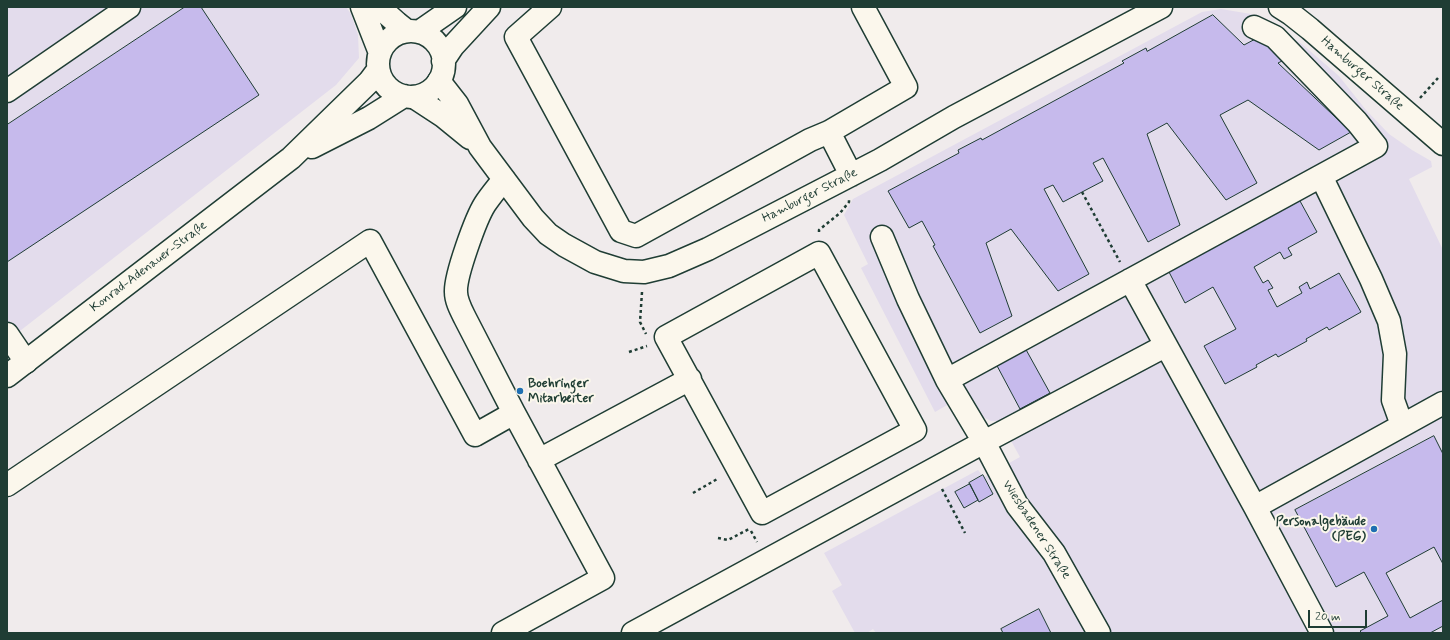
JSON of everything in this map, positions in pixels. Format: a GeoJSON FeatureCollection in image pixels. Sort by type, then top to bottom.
{"type":"FeatureCollection","features":[{"type":"Feature","properties":{"kind":"street"},"geometry":{"type":"LineString","coordinates":[[7,90],[129,7]]}},
{"type":"Feature","properties":{"kind":"street"},"geometry":{"type":"LineString","coordinates":[[362,7],[379,61],[381,78],[386,86],[394,92],[409,97],[424,94],[432,89],[453,46],[489,7]]}},
{"type":"Feature","properties":{"kind":"street"},"geometry":{"type":"LineString","coordinates":[[379,7],[396,24],[430,38],[435,42],[441,50],[441,71]]}},
{"type":"Feature","properties":{"kind":"street"},"geometry":{"type":"LineString","coordinates":[[379,61],[384,45],[390,38],[395,35],[413,32],[455,7]]}},
{"type":"Feature","properties":{"kind":"street"},"geometry":{"type":"LineString","coordinates":[[550,7],[516,37],[621,231],[636,236],[810,140],[829,132],[906,87],[862,7]]}},
{"type":"Feature","properties":{"kind":"street","name":"Hamburger Straße"},"geometry":{"type":"LineString","coordinates":[[441,71],[480,147],[533,218],[548,234],[564,245],[595,262],[624,271],[644,272],[668,266],[708,249],[851,175],[968,110],[1161,7]]}},
{"type":"Feature","properties":{"kind":"street","name":"Hamburger Straße"},"geometry":{"type":"LineString","coordinates":[[1280,7],[1310,29],[1443,144]]}},
{"type":"Feature","properties":{"kind":"street"},"geometry":{"type":"LineString","coordinates":[[947,380],[1376,146],[1357,122],[1275,37],[1254,27]]}},
{"type":"Feature","properties":{"kind":"street","name":"Konrad-Adenauer-Straße"},"geometry":{"type":"LineString","coordinates":[[7,376],[292,158],[364,87],[379,61]]}},
{"type":"Feature","properties":{"kind":"street","name":"Konrad-Adenauer-Straße"},"geometry":{"type":"LineString","coordinates":[[292,158],[409,97]]}},
{"type":"Feature","properties":{"kind":"street","name":"Hamburger Straße"},"geometry":{"type":"LineString","coordinates":[[409,97],[448,120],[480,147]]}},
{"type":"Feature","properties":{"kind":"street"},"geometry":{"type":"LineString","coordinates":[[829,132],[851,175]]}},
{"type":"Feature","properties":{"kind":"street"},"geometry":{"type":"LineString","coordinates":[[1321,176],[1371,279],[1389,321],[1395,354],[1393,400],[1402,425]]}},
{"type":"Feature","properties":{"kind":"street"},"geometry":{"type":"LineString","coordinates":[[503,633],[603,578],[514,413],[458,303],[456,292],[457,281],[477,220],[485,204],[504,180]]}},
{"type":"Feature","properties":{"kind":"street","name":"Wiesbadener Straße"},"geometry":{"type":"LineString","coordinates":[[882,237],[908,299],[947,380],[984,442],[1017,505],[1054,552],[1099,633]]}},
{"type":"Feature","properties":{"kind":"street"},"geometry":{"type":"LineString","coordinates":[[7,485],[370,241],[475,436],[514,413]]}},
{"type":"Feature","properties":{"kind":"street"},"geometry":{"type":"LineString","coordinates":[[819,253],[915,430],[762,513],[666,337],[819,253]]}},
{"type":"Feature","properties":{"kind":"street"},"geometry":{"type":"LineString","coordinates":[[1130,280],[1255,507],[1322,633]]}},
{"type":"Feature","properties":{"kind":"street"},"geometry":{"type":"LineString","coordinates":[[7,334],[26,362]]}},
{"type":"Feature","properties":{"kind":"street"},"geometry":{"type":"LineString","coordinates":[[633,633],[984,442],[1165,346]]}},
{"type":"Feature","properties":{"kind":"street"},"geometry":{"type":"LineString","coordinates":[[539,460],[690,379]]}},
{"type":"Feature","properties":{"kind":"street"},"geometry":{"type":"LineString","coordinates":[[1255,507],[1443,403]]}},
{"type":"Feature","properties":{"kind":"path"},"geometry":{"type":"LineString","coordinates":[[1082,192],[1130,280]]}},
{"type":"Feature","properties":{"kind":"path"},"geometry":{"type":"LineString","coordinates":[[628,352],[652,345]]}},
{"type":"Feature","properties":{"kind":"path"},"geometry":{"type":"LineString","coordinates":[[693,492],[722,477]]}},
{"type":"Feature","properties":{"kind":"path"},"geometry":{"type":"LineString","coordinates":[[942,489],[965,533]]}},
{"type":"Feature","properties":{"kind":"path"},"geometry":{"type":"LineString","coordinates":[[718,538],[728,540],[750,529],[759,523],[762,513]]}},
{"type":"Feature","properties":{"kind":"shaded area"},"geometry":{"type":"Polygon","coordinates":[[[7,7],[346,7],[351,14],[358,35],[359,58],[336,85],[7,341],[7,7]]]}},
{"type":"Feature","properties":{"kind":"shaded area"},"geometry":{"type":"Polygon","coordinates":[[[1221,9],[1251,14],[1275,25],[1303,45],[1339,76],[1366,110],[1389,134],[1431,161],[1432,167],[1409,179],[1443,250],[1443,633],[876,633],[873,629],[867,633],[855,633],[832,591],[842,585],[824,553],[978,470],[984,477],[1020,457],[1000,421],[991,421],[983,417],[979,413],[968,393],[935,412],[861,268],[868,264],[844,215],[853,199],[1202,12],[1221,9]]]}},
{"type":"Feature","properties":{"kind":"building"},"geometry":{"type":"Polygon","coordinates":[[[185,7],[201,7],[259,95],[7,262],[7,125],[185,7]]]}},
{"type":"Feature","properties":{"kind":"building"},"geometry":{"type":"Polygon","coordinates":[[[1213,15],[1244,45],[1259,37],[1284,60],[1278,63],[1351,132],[1319,150],[1248,100],[1220,115],[1257,183],[1226,200],[1167,123],[1147,134],[1180,225],[1148,242],[1103,158],[1093,163],[1103,181],[1063,202],[1053,185],[1044,189],[1089,274],[1058,291],[1011,229],[986,243],[1012,316],[980,333],[933,246],[935,245],[922,221],[909,228],[888,191],[959,153],[958,150],[981,138],[982,140],[1124,63],[1122,61],[1146,48],[1147,51],[1213,15]]]}},
{"type":"Feature","properties":{"kind":"building"},"geometry":{"type":"Polygon","coordinates":[[[1300,201],[1317,232],[1288,248],[1292,255],[1284,259],[1280,252],[1254,267],[1263,283],[1268,280],[1273,288],[1268,290],[1277,307],[1302,293],[1299,287],[1307,282],[1310,289],[1339,273],[1361,312],[1329,330],[1327,327],[1306,339],[1307,341],[1278,357],[1276,354],[1256,365],[1257,367],[1225,384],[1204,346],[1236,329],[1213,287],[1185,303],[1169,272],[1300,201]]]}},
{"type":"Feature","properties":{"kind":"building"},"geometry":{"type":"Polygon","coordinates":[[[1024,346],[1050,393],[1020,409],[995,362],[1024,346]]]}},
{"type":"Feature","properties":{"kind":"building","name":"Personalgebäude (PEG)"},"geometry":{"type":"Polygon","coordinates":[[[1434,436],[1443,454],[1443,564],[1434,547],[1386,573],[1410,618],[1443,600],[1443,626],[1430,633],[1362,633],[1360,631],[1388,616],[1364,572],[1336,587],[1295,510],[1434,436]]]}},
{"type":"Feature","properties":{"kind":"building"},"geometry":{"type":"Polygon","coordinates":[[[983,475],[993,494],[979,502],[969,483],[983,475]]]}},
{"type":"Feature","properties":{"kind":"building"},"geometry":{"type":"Polygon","coordinates":[[[970,484],[978,500],[964,508],[955,492],[970,484]]]}},
{"type":"Feature","properties":{"kind":"building"},"geometry":{"type":"Polygon","coordinates":[[[1039,609],[1051,633],[1003,633],[1001,629],[1039,609]]]}},
{"type":"Feature","properties":{"kind":"place","name":"Boehringer Mitarbeiter"},"geometry":{"type":"Point","coordinates":[520,391]}},
{"type":"Feature","properties":{"kind":"place","name":"Personalgebäude (PEG)"},"geometry":{"type":"Point","coordinates":[1374,529]}}]}
